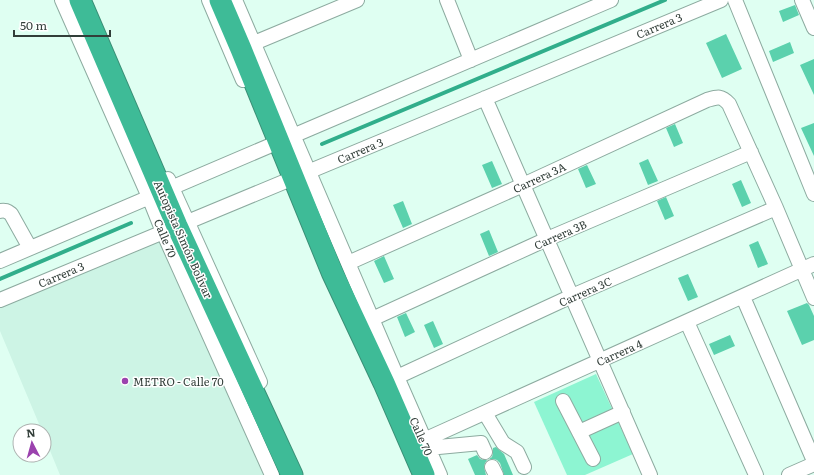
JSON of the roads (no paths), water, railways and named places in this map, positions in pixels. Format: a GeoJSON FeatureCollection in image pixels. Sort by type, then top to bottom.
{"type":"FeatureCollection","features":[{"type":"Feature","properties":{"kind":"highway","name":"Autopista Simón Bolívar"},"geometry":{"type":"LineString","coordinates":[[80,0],[176,226],[292,475]]}},
{"type":"Feature","properties":{"kind":"highway"},"geometry":{"type":"LineString","coordinates":[[220,0],[296,177],[332,272],[384,383],[424,475]]}},
{"type":"Feature","properties":{"kind":"street"},"geometry":{"type":"LineString","coordinates":[[62,0],[161,192]]}},
{"type":"Feature","properties":{"kind":"street"},"geometry":{"type":"LineString","coordinates":[[91,0],[161,192]]}},
{"type":"Feature","properties":{"kind":"street"},"geometry":{"type":"LineString","coordinates":[[209,0],[281,141]]}},
{"type":"Feature","properties":{"kind":"street"},"geometry":{"type":"LineString","coordinates":[[235,0],[254,43],[281,141]]}},
{"type":"Feature","properties":{"kind":"street"},"geometry":{"type":"LineString","coordinates":[[254,43],[357,0]]}},
{"type":"Feature","properties":{"kind":"street"},"geometry":{"type":"LineString","coordinates":[[447,0],[471,60]]}},
{"type":"Feature","properties":{"kind":"street"},"geometry":{"type":"LineString","coordinates":[[0,260],[611,0]]}},
{"type":"Feature","properties":{"kind":"street","name":"Carrera 3"},"geometry":{"type":"LineString","coordinates":[[0,300],[721,0]]}},
{"type":"Feature","properties":{"kind":"street"},"geometry":{"type":"LineString","coordinates":[[735,0],[814,194]]}},
{"type":"Feature","properties":{"kind":"street"},"geometry":{"type":"LineString","coordinates":[[802,0],[814,28]]}},
{"type":"Feature","properties":{"kind":"street","name":"Carrera 3A"},"geometry":{"type":"LineString","coordinates":[[348,264],[707,100],[718,97],[725,99],[729,104],[751,152]]}},
{"type":"Feature","properties":{"kind":"street"},"geometry":{"type":"LineString","coordinates":[[485,98],[650,475]]}},
{"type":"Feature","properties":{"kind":"street"},"geometry":{"type":"LineString","coordinates":[[751,152],[776,208],[808,267],[814,298]]}},
{"type":"Feature","properties":{"kind":"street","name":"Carrera 3B"},"geometry":{"type":"LineString","coordinates":[[372,319],[547,239],[751,152]]}},
{"type":"Feature","properties":{"kind":"street"},"geometry":{"type":"LineString","coordinates":[[296,177],[376,387],[414,475]]}},
{"type":"Feature","properties":{"kind":"street","name":"Calle 70"},"geometry":{"type":"LineString","coordinates":[[296,177],[348,264],[440,475]]}},
{"type":"Feature","properties":{"kind":"street","name":"Carrera 3C"},"geometry":{"type":"LineString","coordinates":[[397,377],[572,296],[776,208]]}},
{"type":"Feature","properties":{"kind":"street"},"geometry":{"type":"LineString","coordinates":[[0,211],[8,211],[11,214],[30,248]]}},
{"type":"Feature","properties":{"kind":"street"},"geometry":{"type":"LineString","coordinates":[[176,226],[303,475]]}},
{"type":"Feature","properties":{"kind":"street","name":"Calle 70"},"geometry":{"type":"LineString","coordinates":[[176,226],[272,475]]}},
{"type":"Feature","properties":{"kind":"street","name":"Carrera 4"},"geometry":{"type":"LineString","coordinates":[[426,444],[485,413],[808,267]]}},
{"type":"Feature","properties":{"kind":"street"},"geometry":{"type":"LineString","coordinates":[[743,296],[814,462],[788,475]]}},
{"type":"Feature","properties":{"kind":"street"},"geometry":{"type":"LineString","coordinates":[[687,322],[756,475]]}},
{"type":"Feature","properties":{"kind":"street"},"geometry":{"type":"LineString","coordinates":[[563,401],[594,459]]}},
{"type":"Feature","properties":{"kind":"street"},"geometry":{"type":"LineString","coordinates":[[579,432],[623,412]]}},
{"type":"Feature","properties":{"kind":"street"},"geometry":{"type":"LineString","coordinates":[[485,413],[503,443],[517,452],[524,467]]}},
{"type":"Feature","properties":{"kind":"street"},"geometry":{"type":"LineString","coordinates":[[426,444],[481,443],[485,452]]}},
{"type":"Feature","properties":{"kind":"waterway"},"geometry":{"type":"LineString","coordinates":[[322,144],[665,0]]}},
{"type":"Feature","properties":{"kind":"waterway"},"geometry":{"type":"LineString","coordinates":[[0,279],[131,223]]}},
{"type":"Feature","properties":{"kind":"place","name":"METRO - Calle 70"},"geometry":{"type":"Point","coordinates":[125,381]}}]}
